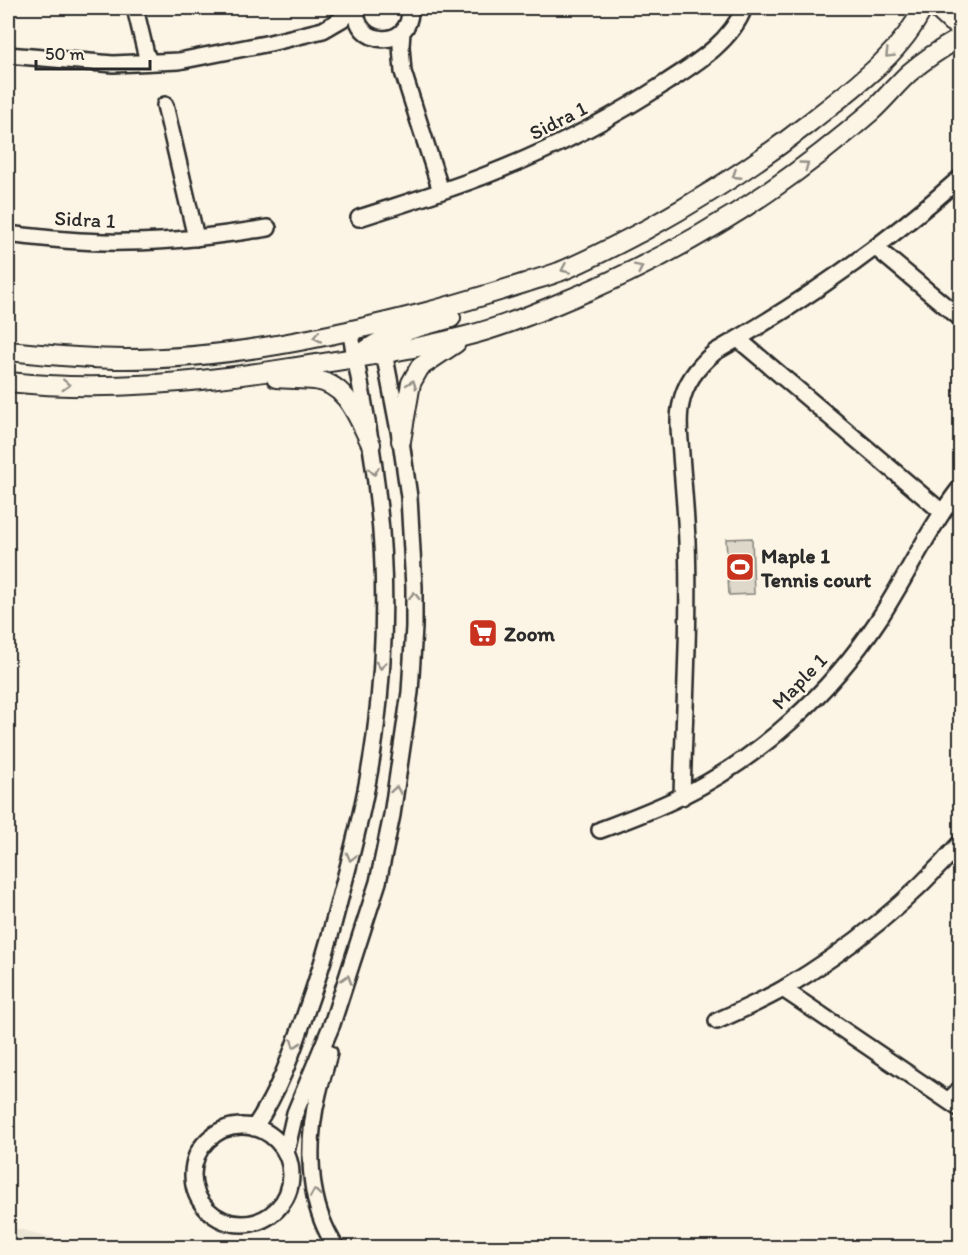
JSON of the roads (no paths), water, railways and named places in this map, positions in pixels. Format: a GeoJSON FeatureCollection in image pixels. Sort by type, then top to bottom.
{"type":"FeatureCollection","features":[{"type":"Feature","properties":{"kind":"street"},"geometry":{"type":"LineString","coordinates":[[135,8],[150,62]]}},
{"type":"Feature","properties":{"kind":"street"},"geometry":{"type":"LineString","coordinates":[[323,30],[342,20],[356,8]]}},
{"type":"Feature","properties":{"kind":"street"},"geometry":{"type":"LineString","coordinates":[[356,8],[358,21],[362,28],[374,37],[403,72]]}},
{"type":"Feature","properties":{"kind":"street"},"geometry":{"type":"LineString","coordinates":[[8,55],[113,64],[179,61],[323,30],[345,30],[374,37],[396,36],[406,28],[410,13],[423,8]]}},
{"type":"Feature","properties":{"kind":"street","name":"Sidra 1"},"geometry":{"type":"LineString","coordinates":[[359,218],[488,175],[579,134],[648,95],[681,73],[723,40],[739,19],[744,8]]}},
{"type":"Feature","properties":{"kind":"street"},"geometry":{"type":"LineString","coordinates":[[8,382],[96,387],[166,384],[238,376],[355,358],[382,340],[474,299],[559,272],[680,211],[737,175],[792,136],[875,68],[909,32],[923,8]]}},
{"type":"Feature","properties":{"kind":"street"},"geometry":{"type":"LineString","coordinates":[[936,8],[960,27]]}},
{"type":"Feature","properties":{"kind":"street"},"geometry":{"type":"LineString","coordinates":[[402,32],[403,72],[441,191]]}},
{"type":"Feature","properties":{"kind":"street"},"geometry":{"type":"LineString","coordinates":[[401,441],[411,383],[420,368],[435,356],[468,336],[532,315],[594,290],[653,261],[711,228],[767,192],[821,153],[872,110],[910,73],[939,50],[960,38]]}},
{"type":"Feature","properties":{"kind":"street"},"geometry":{"type":"LineString","coordinates":[[165,105],[196,238]]}},
{"type":"Feature","properties":{"kind":"street"},"geometry":{"type":"LineString","coordinates":[[682,797],[688,591],[687,539],[679,428],[680,405],[688,382],[705,360],[715,352],[814,292],[876,248],[960,178]]}},
{"type":"Feature","properties":{"kind":"street","name":"Sidra 1"},"geometry":{"type":"LineString","coordinates":[[8,234],[53,239],[125,242],[196,238],[268,228]]}},
{"type":"Feature","properties":{"kind":"street"},"geometry":{"type":"LineString","coordinates":[[876,248],[960,318]]}},
{"type":"Feature","properties":{"kind":"street"},"geometry":{"type":"LineString","coordinates":[[8,351],[61,357],[114,359],[188,357],[251,349],[350,330],[382,340],[468,336]]}},
{"type":"Feature","properties":{"kind":"street"},"geometry":{"type":"LineString","coordinates":[[254,1128],[268,1107],[289,1062],[320,971],[352,851],[375,736],[381,678],[382,560],[371,444],[350,330]]}},
{"type":"Feature","properties":{"kind":"street"},"geometry":{"type":"LineString","coordinates":[[738,339],[942,512]]}},
{"type":"Feature","properties":{"kind":"street"},"geometry":{"type":"LineString","coordinates":[[286,1152],[295,1113],[332,1024],[378,882],[392,815],[410,692],[414,578],[409,497],[382,340]]}},
{"type":"Feature","properties":{"kind":"street"},"geometry":{"type":"LineString","coordinates":[[238,376],[315,380],[327,383],[338,389],[346,398],[371,444]]}},
{"type":"Feature","properties":{"kind":"street","name":"Maple 1"},"geometry":{"type":"LineString","coordinates":[[600,830],[682,797],[715,778],[747,757],[806,707],[857,651],[899,587],[926,537],[960,488]]}},
{"type":"Feature","properties":{"kind":"street"},"geometry":{"type":"LineString","coordinates":[[717,1021],[783,989],[855,940],[921,884],[960,843]]}},
{"type":"Feature","properties":{"kind":"street"},"geometry":{"type":"LineString","coordinates":[[783,989],[954,1105],[960,1089]]}},
{"type":"Feature","properties":{"kind":"street"},"geometry":{"type":"LineString","coordinates":[[332,1024],[329,1050],[312,1120],[311,1147],[316,1201],[324,1227],[336,1248]]}},
{"type":"Feature","properties":{"kind":"street"},"geometry":{"type":"LineString","coordinates":[[240,1126],[254,1128],[267,1133],[286,1152],[291,1168],[291,1184],[278,1209],[267,1218],[246,1224],[224,1221],[213,1215],[198,1197],[193,1172],[196,1158],[213,1136],[226,1129],[240,1126]]}},
{"type":"Feature","properties":{"kind":"place","name":"Maple 1 Tennis court"},"geometry":{"type":"Point","coordinates":[740,567]}},
{"type":"Feature","properties":{"kind":"place","name":"Zoom"},"geometry":{"type":"Point","coordinates":[483,633]}}]}
